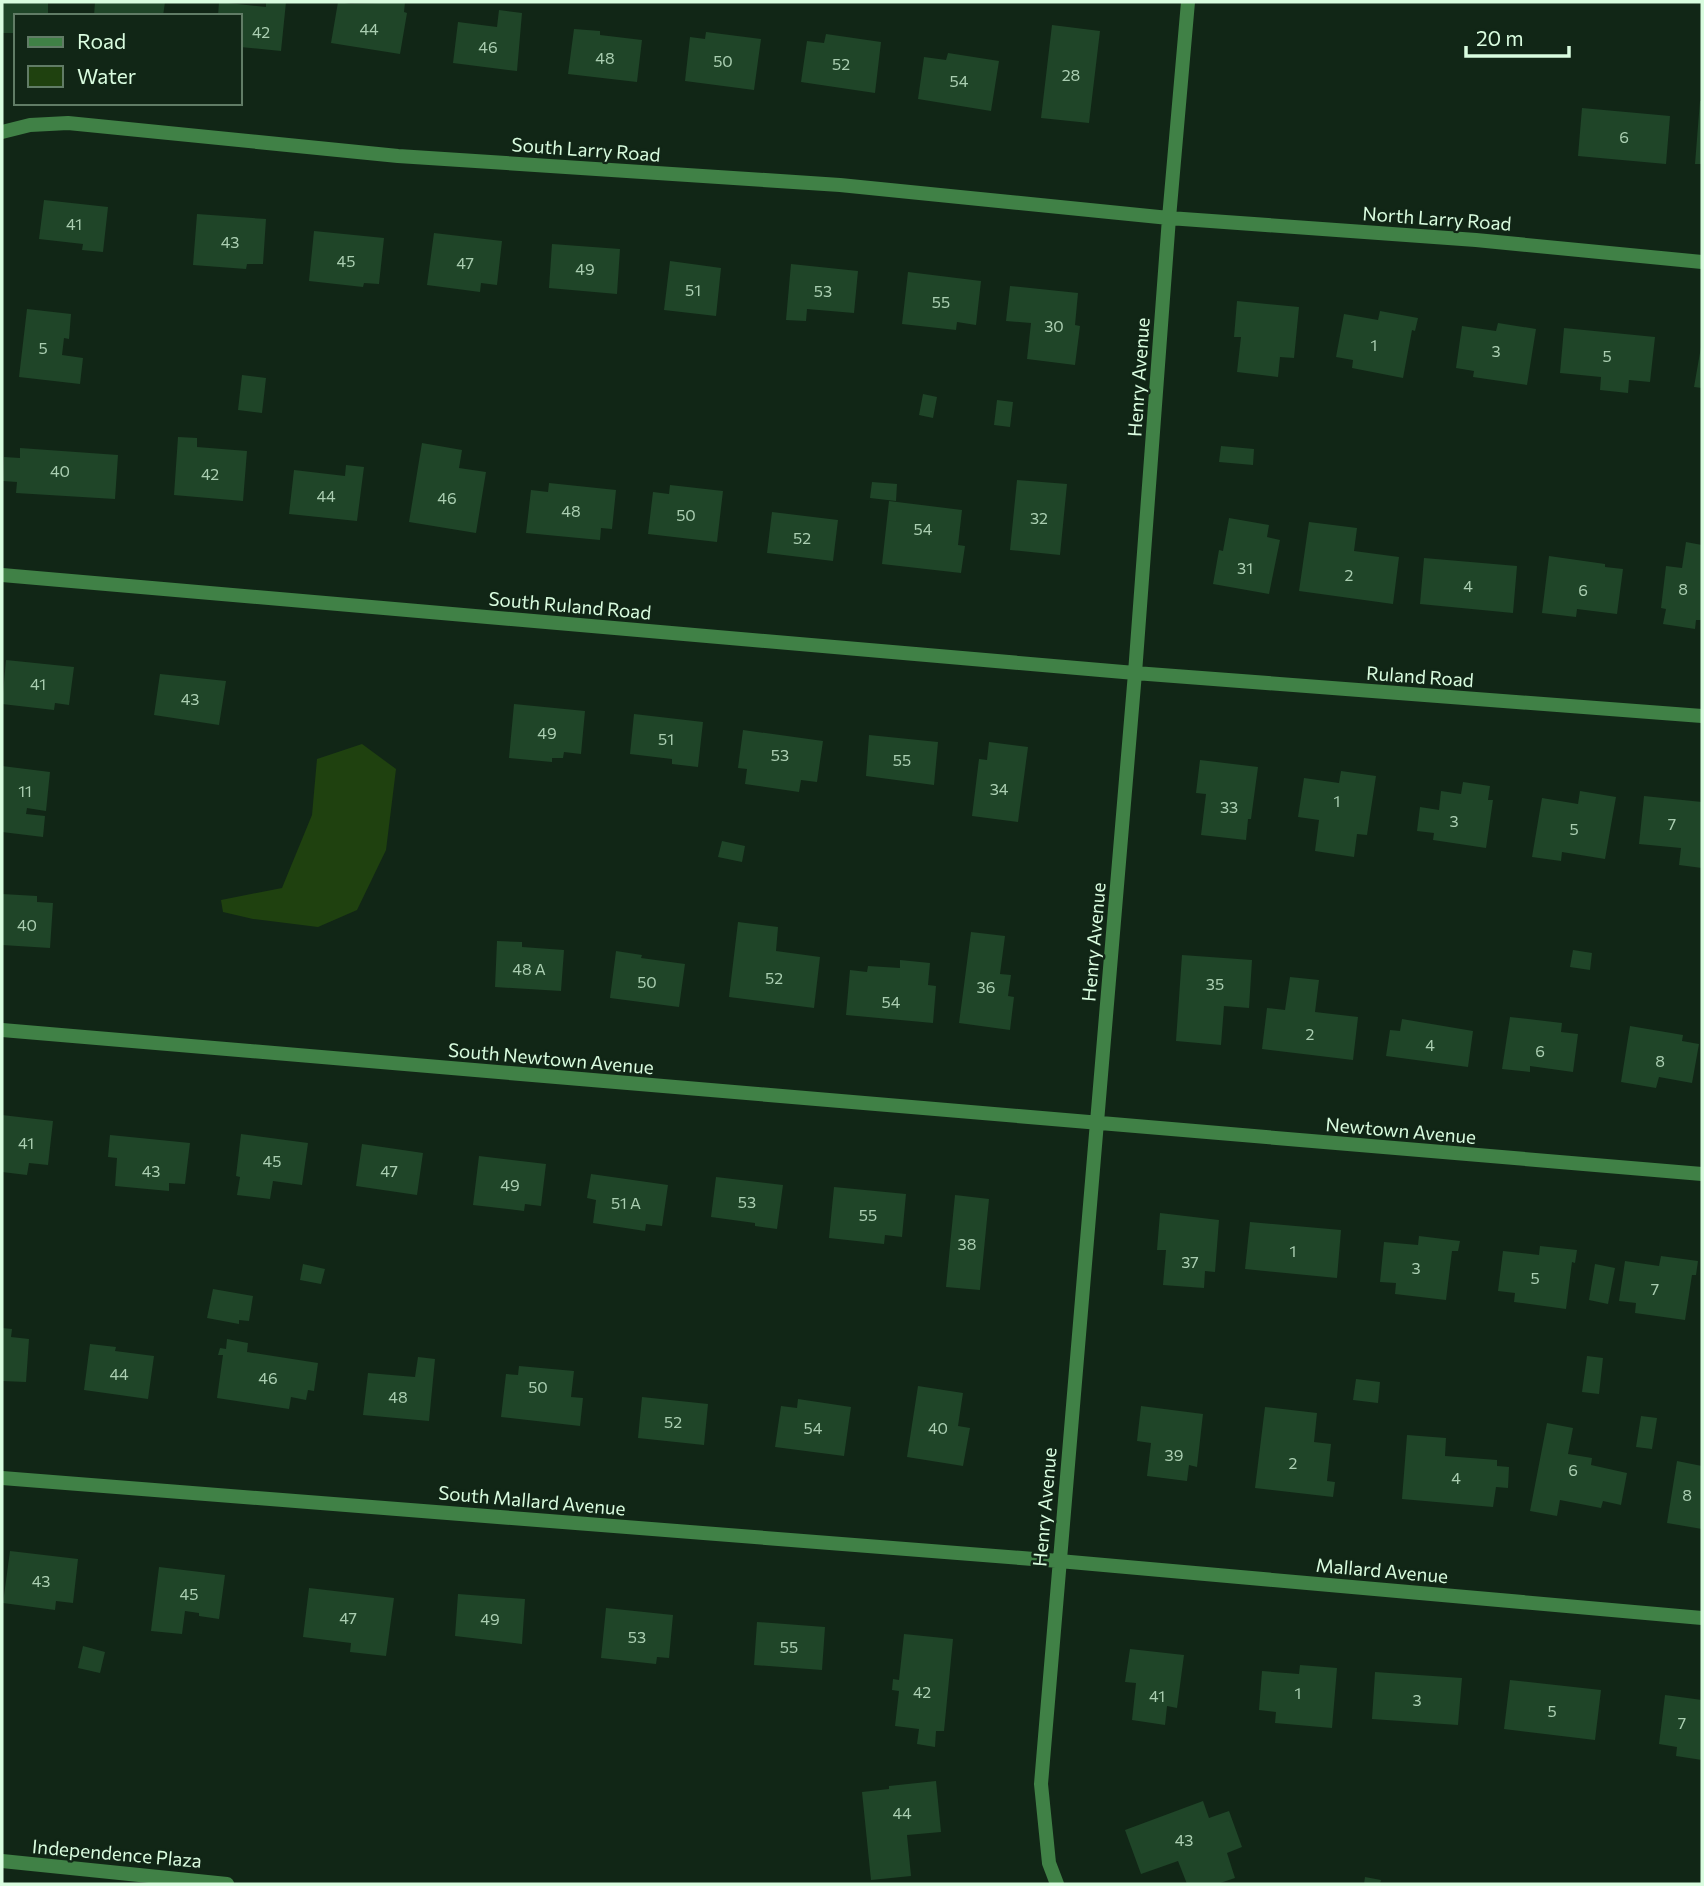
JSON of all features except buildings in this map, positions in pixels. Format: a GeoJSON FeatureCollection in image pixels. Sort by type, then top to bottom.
{"type":"FeatureCollection","features":[{"type":"Feature","properties":{"kind":"street","name":"Henry Avenue"},"geometry":{"type":"LineString","coordinates":[[1056,1884],[1049,1863],[1041,1784],[1135,673],[1188,2]]}},
{"type":"Feature","properties":{"kind":"street","name":"South Larry Road"},"geometry":{"type":"LineString","coordinates":[[2,132],[30,125],[68,123],[398,156],[840,184],[1169,218]]}},
{"type":"Feature","properties":{"kind":"street","name":"North Larry Road"},"geometry":{"type":"LineString","coordinates":[[1169,218],[1476,240],[1702,262]]}},
{"type":"Feature","properties":{"kind":"street","name":"South Ruland Road"},"geometry":{"type":"LineString","coordinates":[[2,575],[1135,673]]}},
{"type":"Feature","properties":{"kind":"street","name":"Ruland Road"},"geometry":{"type":"LineString","coordinates":[[1135,673],[1702,716]]}},
{"type":"Feature","properties":{"kind":"street","name":"South Newtown Avenue"},"geometry":{"type":"LineString","coordinates":[[2,1030],[1097,1124]]}},
{"type":"Feature","properties":{"kind":"street","name":"Newtown Avenue"},"geometry":{"type":"LineString","coordinates":[[1097,1124],[1702,1174]]}},
{"type":"Feature","properties":{"kind":"street","name":"South Mallard Avenue"},"geometry":{"type":"LineString","coordinates":[[2,1478],[1059,1561]]}},
{"type":"Feature","properties":{"kind":"street","name":"Mallard Avenue"},"geometry":{"type":"LineString","coordinates":[[1059,1561],[1702,1618]]}},
{"type":"Feature","properties":{"kind":"street","name":"Independence Plaza"},"geometry":{"type":"LineString","coordinates":[[2,1861],[227,1884]]}},
{"type":"Feature","properties":{"kind":"water"},"geometry":{"type":"Polygon","coordinates":[[[362,744],[396,769],[386,850],[357,910],[318,927],[253,919],[223,912],[221,900],[282,888],[312,815],[317,759],[362,744]]]}}]}
